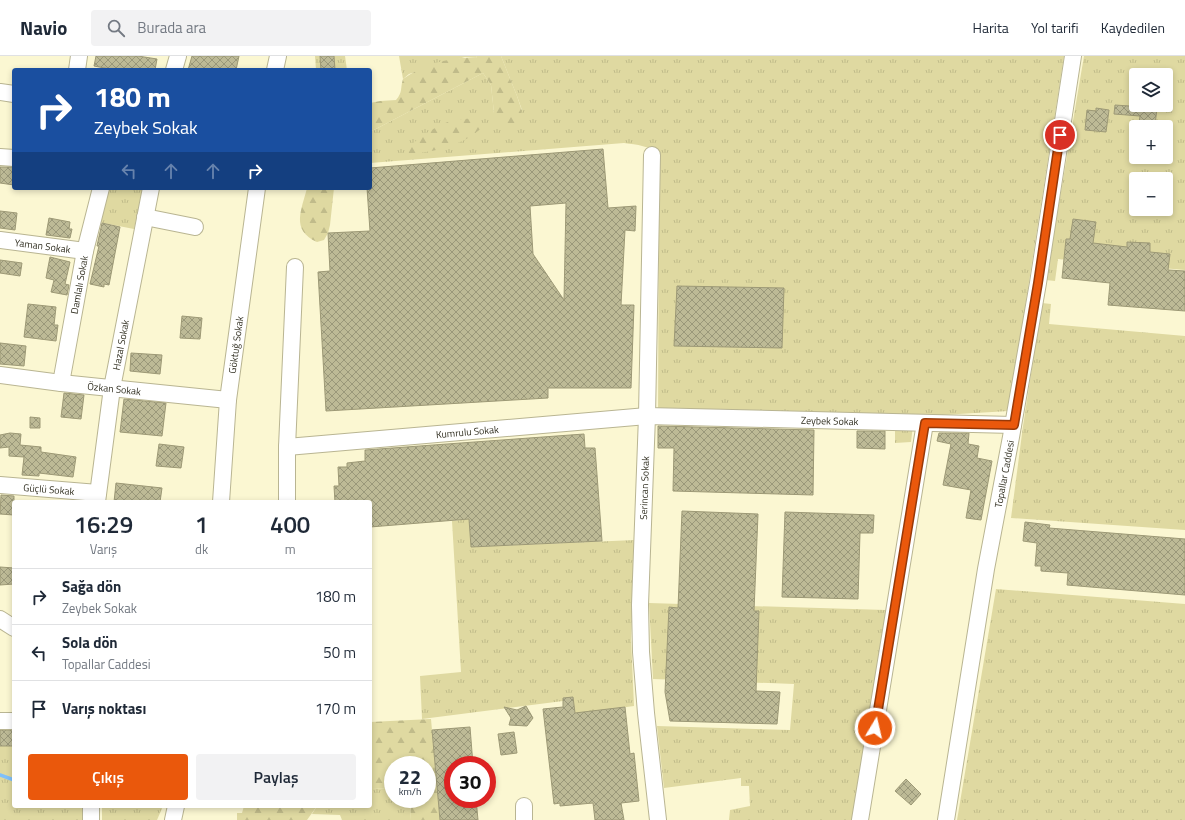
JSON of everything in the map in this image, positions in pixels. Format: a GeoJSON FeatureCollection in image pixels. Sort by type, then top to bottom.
{"type":"FeatureCollection","features":[{"type":"Feature","properties":{"kind":"street"},"geometry":{"type":"LineString","coordinates":[[77,68],[79,56]]}},
{"type":"Feature","properties":{"kind":"street"},"geometry":{"type":"LineString","coordinates":[[175,68],[178,56]]}},
{"type":"Feature","properties":{"kind":"street"},"geometry":{"type":"LineString","coordinates":[[275,68],[278,56]]}},
{"type":"Feature","properties":{"kind":"street","name":"Topallar Caddesi"},"geometry":{"type":"LineString","coordinates":[[946,820],[986,569],[1014,425],[1038,283],[1073,56]]}},
{"type":"Feature","properties":{"kind":"street"},"geometry":{"type":"LineString","coordinates":[[0,92],[12,94]]}},
{"type":"Feature","properties":{"kind":"street","name":"Serincan Sokak"},"geometry":{"type":"LineString","coordinates":[[652,155],[647,416],[640,605],[641,652],[646,713],[658,820]]}},
{"type":"Feature","properties":{"kind":"street"},"geometry":{"type":"LineString","coordinates":[[0,157],[12,158]]}},
{"type":"Feature","properties":{"kind":"street","name":"Damlalı Sokak"},"geometry":{"type":"LineString","coordinates":[[61,383],[85,251],[100,190]]}},
{"type":"Feature","properties":{"kind":"street","name":"Hazal Sokak"},"geometry":{"type":"LineString","coordinates":[[98,498],[112,388],[151,190]]}},
{"type":"Feature","properties":{"kind":"street","name":"Göktuğ Sokak"},"geometry":{"type":"LineString","coordinates":[[221,500],[228,400],[257,190]]}},
{"type":"Feature","properties":{"kind":"street"},"geometry":{"type":"LineString","coordinates":[[145,217],[195,227]]}},
{"type":"Feature","properties":{"kind":"street","name":"Yaman Sokak"},"geometry":{"type":"LineString","coordinates":[[0,240],[85,251]]}},
{"type":"Feature","properties":{"kind":"street"},"geometry":{"type":"LineString","coordinates":[[287,500],[287,447],[295,267]]}},
{"type":"Feature","properties":{"kind":"street","name":"Özkan Sokak"},"geometry":{"type":"LineString","coordinates":[[0,375],[61,383],[228,400]]}},
{"type":"Feature","properties":{"kind":"street","name":"Zeybek Sokak"},"geometry":{"type":"LineString","coordinates":[[647,416],[1014,425]]}},
{"type":"Feature","properties":{"kind":"street","name":"Kumrulu Sokak"},"geometry":{"type":"LineString","coordinates":[[287,447],[647,416]]}},
{"type":"Feature","properties":{"kind":"street"},"geometry":{"type":"LineString","coordinates":[[860,820],[925,423]]}},
{"type":"Feature","properties":{"kind":"street","name":"Güçlü Sokak"},"geometry":{"type":"LineString","coordinates":[[0,484],[98,498]]}},
{"type":"Feature","properties":{"kind":"street"},"geometry":{"type":"LineString","coordinates":[[0,619],[12,627]]}},
{"type":"Feature","properties":{"kind":"street"},"geometry":{"type":"LineString","coordinates":[[0,720],[12,721]]}},
{"type":"Feature","properties":{"kind":"street"},"geometry":{"type":"LineString","coordinates":[[91,808],[91,820]]}},
{"type":"Feature","properties":{"kind":"street"},"geometry":{"type":"LineString","coordinates":[[172,820],[175,808]]}},
{"type":"Feature","properties":{"kind":"green space"},"geometry":{"type":"Polygon","coordinates":[[[315,56],[345,56],[347,68],[316,68],[315,56]]]}},
{"type":"Feature","properties":{"kind":"green space"},"geometry":{"type":"Polygon","coordinates":[[[399,56],[476,56],[477,58],[465,57],[409,74],[403,79],[399,56]]]}},
{"type":"Feature","properties":{"kind":"green space"},"geometry":{"type":"Polygon","coordinates":[[[476,56],[501,56],[522,111],[515,125],[501,127],[494,113],[491,85],[483,73],[372,131],[372,103],[396,100],[400,92],[403,79],[420,69],[438,62],[458,58],[477,58],[476,56]]]}},
{"type":"Feature","properties":{"kind":"green space"},"geometry":{"type":"Polygon","coordinates":[[[501,56],[1064,56],[1009,411],[925,416],[913,425],[911,442],[895,443],[895,431],[885,429],[658,423],[659,156],[655,152],[643,146],[624,143],[372,163],[372,131],[483,73],[491,85],[494,113],[522,110],[501,56]]]}},
{"type":"Feature","properties":{"kind":"green space"},"geometry":{"type":"Polygon","coordinates":[[[1084,56],[1185,56],[1185,270],[1058,259],[1055,281],[1046,280],[1084,56]]]}},
{"type":"Feature","properties":{"kind":"green space"},"geometry":{"type":"Polygon","coordinates":[[[474,118],[481,122],[484,126],[476,133],[458,143],[440,149],[420,153],[410,154],[407,151],[413,143],[425,134],[448,122],[474,118]]]}},
{"type":"Feature","properties":{"kind":"green space"},"geometry":{"type":"Polygon","coordinates":[[[106,190],[143,190],[134,229],[98,222],[106,190]]]}},
{"type":"Feature","properties":{"kind":"green space"},"geometry":{"type":"Polygon","coordinates":[[[306,190],[334,190],[330,225],[324,240],[317,242],[303,231],[300,218],[306,190]]]}},
{"type":"Feature","properties":{"kind":"green space"},"geometry":{"type":"Polygon","coordinates":[[[1042,303],[1051,304],[1049,324],[1185,336],[1185,530],[1011,518],[1023,426],[1042,303]]]}},
{"type":"Feature","properties":{"kind":"green space"},"geometry":{"type":"Polygon","coordinates":[[[469,519],[471,547],[635,540],[631,639],[634,706],[575,714],[573,697],[563,698],[563,701],[422,719],[420,676],[461,672],[452,521],[469,519]]]}},
{"type":"Feature","properties":{"kind":"green space"},"geometry":{"type":"Polygon","coordinates":[[[996,589],[1185,604],[1185,820],[957,820],[996,589]]]}},
{"type":"Feature","properties":{"kind":"green space"},"geometry":{"type":"Polygon","coordinates":[[[649,603],[886,610],[889,613],[853,820],[729,820],[730,810],[750,806],[749,786],[741,786],[741,778],[664,788],[657,726],[790,730],[794,684],[653,679],[649,603]],[[669,608],[756,676],[759,611],[669,608]]]}},
{"type":"Feature","properties":{"kind":"green space"},"geometry":{"type":"Polygon","coordinates":[[[431,719],[434,756],[384,756],[384,789],[372,788],[372,722],[431,719]]]}},
{"type":"Feature","properties":{"kind":"green space"},"geometry":{"type":"Polygon","coordinates":[[[12,745],[12,808],[83,808],[82,820],[0,820],[0,746],[12,745]]]}},
{"type":"Feature","properties":{"kind":"green space"},"geometry":{"type":"Polygon","coordinates":[[[436,775],[440,820],[411,820],[410,808],[436,808],[436,775]]]}},
{"type":"Feature","properties":{"kind":"green space"},"geometry":{"type":"Polygon","coordinates":[[[372,788],[384,789],[384,808],[410,808],[411,820],[342,820],[340,815],[312,814],[316,808],[372,808],[372,788]]]}},
{"type":"Feature","properties":{"kind":"green space"},"geometry":{"type":"Polygon","coordinates":[[[102,808],[162,808],[157,820],[102,820],[102,808]]]}},
{"type":"Feature","properties":{"kind":"green space"},"geometry":{"type":"Polygon","coordinates":[[[243,808],[316,808],[307,820],[237,820],[237,813],[242,813],[243,808]]]}},
{"type":"Feature","properties":{"kind":"building"},"geometry":{"type":"Polygon","coordinates":[[[96,56],[138,56],[157,59],[155,68],[104,68],[94,66],[96,56]]]}},
{"type":"Feature","properties":{"kind":"building"},"geometry":{"type":"Polygon","coordinates":[[[192,56],[239,56],[236,68],[189,68],[192,56]]]}},
{"type":"Feature","properties":{"kind":"building"},"geometry":{"type":"Polygon","coordinates":[[[320,56],[334,56],[335,68],[321,68],[320,56]]]}},
{"type":"Feature","properties":{"kind":"building"},"geometry":{"type":"Polygon","coordinates":[[[1115,105],[1129,106],[1129,112],[1157,112],[1156,120],[1140,120],[1140,116],[1114,114],[1115,105]]]}},
{"type":"Feature","properties":{"kind":"building"},"geometry":{"type":"Polygon","coordinates":[[[1096,108],[1109,110],[1106,132],[1085,130],[1087,110],[1096,111],[1096,108]]]}},
{"type":"Feature","properties":{"kind":"building"},"geometry":{"type":"Polygon","coordinates":[[[603,149],[608,208],[636,206],[635,231],[625,230],[621,305],[634,305],[631,388],[548,388],[548,398],[326,411],[318,272],[330,271],[328,233],[370,231],[367,190],[372,190],[372,168],[603,149]],[[566,203],[530,206],[533,254],[564,300],[566,203]]]}},
{"type":"Feature","properties":{"kind":"building"},"geometry":{"type":"Polygon","coordinates":[[[0,167],[12,167],[12,185],[0,183],[0,167]]]}},
{"type":"Feature","properties":{"kind":"building"},"geometry":{"type":"Polygon","coordinates":[[[0,211],[17,213],[15,230],[0,228],[0,211]]]}},
{"type":"Feature","properties":{"kind":"building"},"geometry":{"type":"Polygon","coordinates":[[[49,218],[70,222],[69,229],[72,229],[70,238],[46,235],[49,218]]]}},
{"type":"Feature","properties":{"kind":"building"},"geometry":{"type":"Polygon","coordinates":[[[1073,219],[1096,222],[1093,243],[1127,247],[1127,242],[1150,243],[1150,252],[1170,254],[1168,270],[1185,271],[1185,311],[1108,305],[1110,283],[1062,278],[1066,239],[1070,239],[1073,219]]]}},
{"type":"Feature","properties":{"kind":"building"},"geometry":{"type":"Polygon","coordinates":[[[102,223],[120,227],[109,285],[104,284],[104,287],[90,284],[99,246],[97,246],[102,223]]]}},
{"type":"Feature","properties":{"kind":"building"},"geometry":{"type":"Polygon","coordinates":[[[50,257],[70,262],[65,284],[69,285],[67,295],[51,292],[54,280],[46,278],[50,257]]]}},
{"type":"Feature","properties":{"kind":"building"},"geometry":{"type":"Polygon","coordinates":[[[0,260],[22,263],[20,276],[0,273],[0,260]]]}},
{"type":"Feature","properties":{"kind":"building"},"geometry":{"type":"Polygon","coordinates":[[[677,286],[784,288],[782,348],[674,346],[677,286]]]}},
{"type":"Feature","properties":{"kind":"building"},"geometry":{"type":"Polygon","coordinates":[[[28,304],[56,307],[54,325],[58,325],[56,341],[24,337],[28,304]]]}},
{"type":"Feature","properties":{"kind":"building"},"geometry":{"type":"Polygon","coordinates":[[[182,316],[202,318],[200,339],[180,338],[182,316]]]}},
{"type":"Feature","properties":{"kind":"building"},"geometry":{"type":"Polygon","coordinates":[[[0,343],[26,346],[24,366],[0,364],[0,343]]]}},
{"type":"Feature","properties":{"kind":"building"},"geometry":{"type":"Polygon","coordinates":[[[131,353],[162,355],[160,374],[130,371],[131,353]]]}},
{"type":"Feature","properties":{"kind":"building"},"geometry":{"type":"Polygon","coordinates":[[[64,393],[84,395],[81,419],[61,417],[64,393]]]}},
{"type":"Feature","properties":{"kind":"building"},"geometry":{"type":"Polygon","coordinates":[[[124,399],[166,403],[162,436],[120,432],[124,399]]]}},
{"type":"Feature","properties":{"kind":"building"},"geometry":{"type":"Polygon","coordinates":[[[30,417],[40,418],[40,428],[30,428],[30,417]]]}},
{"type":"Feature","properties":{"kind":"building"},"geometry":{"type":"Polygon","coordinates":[[[658,426],[814,430],[813,495],[673,491],[674,448],[658,448],[658,426]]]}},
{"type":"Feature","properties":{"kind":"building"},"geometry":{"type":"Polygon","coordinates":[[[857,431],[885,431],[885,449],[857,448],[857,431]]]}},
{"type":"Feature","properties":{"kind":"building"},"geometry":{"type":"Polygon","coordinates":[[[10,433],[21,434],[20,445],[41,447],[41,452],[76,457],[73,477],[39,473],[39,476],[22,475],[24,457],[9,456],[9,447],[0,448],[0,435],[10,433]]]}},
{"type":"Feature","properties":{"kind":"building"},"geometry":{"type":"Polygon","coordinates":[[[939,433],[969,433],[968,444],[979,446],[977,458],[992,461],[981,520],[966,518],[971,490],[943,485],[951,444],[937,441],[939,433]]]}},
{"type":"Feature","properties":{"kind":"building"},"geometry":{"type":"Polygon","coordinates":[[[584,434],[585,448],[595,448],[602,541],[471,547],[469,519],[372,527],[372,500],[335,500],[334,486],[339,486],[338,467],[347,467],[347,463],[365,461],[365,450],[584,434]]]}},
{"type":"Feature","properties":{"kind":"building"},"geometry":{"type":"Polygon","coordinates":[[[159,444],[184,447],[181,468],[156,466],[159,444]]]}},
{"type":"Feature","properties":{"kind":"building"},"geometry":{"type":"Polygon","coordinates":[[[116,483],[162,488],[160,500],[114,500],[116,483]]]}},
{"type":"Feature","properties":{"kind":"building"},"geometry":{"type":"Polygon","coordinates":[[[1,495],[14,496],[14,500],[12,500],[12,515],[0,514],[1,495]]]}},
{"type":"Feature","properties":{"kind":"building"},"geometry":{"type":"Polygon","coordinates":[[[682,511],[758,514],[754,611],[759,611],[756,691],[780,692],[777,724],[670,721],[665,692],[669,607],[678,608],[682,511]]]}},
{"type":"Feature","properties":{"kind":"building"},"geometry":{"type":"Polygon","coordinates":[[[785,512],[874,515],[873,533],[860,533],[858,599],[782,597],[785,512]]]}},
{"type":"Feature","properties":{"kind":"building"},"geometry":{"type":"Polygon","coordinates":[[[1025,522],[1050,525],[1049,528],[1185,539],[1185,595],[1067,585],[1068,573],[1041,571],[1041,566],[1035,566],[1037,543],[1023,541],[1025,522]]]}},
{"type":"Feature","properties":{"kind":"building"},"geometry":{"type":"Polygon","coordinates":[[[0,567],[12,568],[12,584],[0,585],[0,567]]]}},
{"type":"Feature","properties":{"kind":"building"},"geometry":{"type":"Polygon","coordinates":[[[573,697],[575,713],[625,707],[630,754],[634,753],[639,801],[621,803],[624,820],[595,820],[593,803],[560,806],[560,803],[554,804],[543,709],[563,707],[563,698],[573,697]]]}},
{"type":"Feature","properties":{"kind":"building"},"geometry":{"type":"Polygon","coordinates":[[[526,706],[533,718],[527,726],[509,725],[511,718],[504,707],[517,710],[526,706]]]}},
{"type":"Feature","properties":{"kind":"building"},"geometry":{"type":"Polygon","coordinates":[[[470,727],[472,756],[444,756],[444,808],[477,808],[478,820],[440,820],[436,756],[434,756],[432,730],[470,727]]]}},
{"type":"Feature","properties":{"kind":"building"},"geometry":{"type":"Polygon","coordinates":[[[0,730],[12,730],[12,746],[0,746],[0,730]]]}},
{"type":"Feature","properties":{"kind":"building"},"geometry":{"type":"Polygon","coordinates":[[[514,732],[517,753],[501,755],[498,734],[514,732]]]}},
{"type":"Feature","properties":{"kind":"building"},"geometry":{"type":"Polygon","coordinates":[[[906,779],[921,794],[911,805],[895,791],[906,779]]]}},
{"type":"Feature","properties":{"kind":"waterway"},"geometry":{"type":"LineString","coordinates":[[0,775],[12,779]]}},
{"type":"Feature","properties":{"kind":"route"},"geometry":{"type":"LineString","coordinates":[[875,728],[925,423],[1014,425],[1038,283],[1060,135]]}}]}
